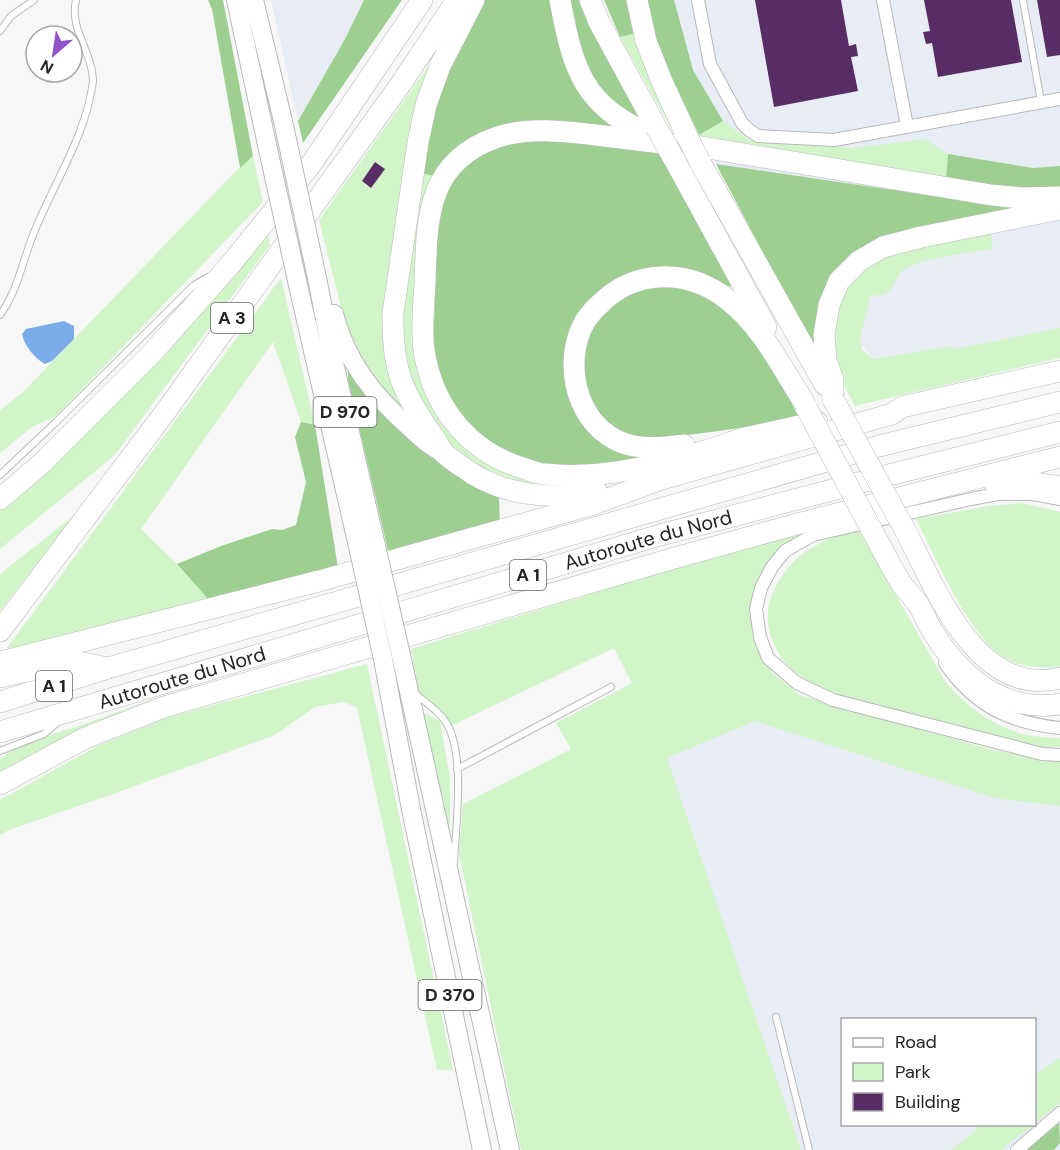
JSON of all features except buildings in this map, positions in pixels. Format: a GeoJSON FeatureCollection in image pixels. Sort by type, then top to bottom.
{"type":"FeatureCollection","features":[{"type":"Feature","properties":{"kind":"highway","name":"A 3"},"geometry":{"type":"LineString","coordinates":[[0,499],[42,463],[145,360],[228,267],[312,163],[422,0]]}},
{"type":"Feature","properties":{"kind":"highway","name":"A 3"},"geometry":{"type":"LineString","coordinates":[[0,631],[166,411],[400,85],[457,0]]}},
{"type":"Feature","properties":{"kind":"highway"},"geometry":{"type":"LineString","coordinates":[[474,0],[440,66],[426,105],[418,142],[393,313],[393,341],[403,387],[423,424],[444,453],[472,475],[516,492],[537,495],[578,495],[662,480]]}},
{"type":"Feature","properties":{"kind":"highway"},"geometry":{"type":"LineString","coordinates":[[560,0],[571,49],[582,82],[602,106],[631,127],[705,156]]}},
{"type":"Feature","properties":{"kind":"highway"},"geometry":{"type":"LineString","coordinates":[[590,0],[599,22],[781,354],[805,406]]}},
{"type":"Feature","properties":{"kind":"highway"},"geometry":{"type":"LineString","coordinates":[[637,0],[646,41],[687,136],[705,156],[948,611],[991,665],[1015,677],[1045,680],[1060,678]]}},
{"type":"Feature","properties":{"kind":"highway"},"geometry":{"type":"LineString","coordinates":[[902,407],[889,404],[738,440],[705,451],[624,471],[582,475],[544,474],[510,464],[488,453],[464,434],[445,411],[433,386],[425,358],[427,232],[431,204],[440,183],[454,164],[474,147],[498,137],[525,132],[554,131],[705,156],[990,195],[1022,198],[1060,197]]}},
{"type":"Feature","properties":{"kind":"highway"},"geometry":{"type":"LineString","coordinates":[[833,399],[833,380],[826,360],[824,335],[829,305],[839,281],[859,261],[883,247],[921,237],[1060,209]]}},
{"type":"Feature","properties":{"kind":"highway"},"geometry":{"type":"LineString","coordinates":[[738,440],[651,448],[632,446],[602,430],[589,416],[579,399],[573,375],[574,356],[581,329],[592,311],[608,296],[637,279],[674,276],[703,285],[727,298],[760,332],[805,406],[903,586],[918,604],[950,657],[970,678],[994,694],[1021,703],[1060,704]]}},
{"type":"Feature","properties":{"kind":"highway"},"geometry":{"type":"LineString","coordinates":[[0,662],[319,581],[591,505],[662,480],[892,414],[902,407],[1060,370]]}},
{"type":"Feature","properties":{"kind":"highway","name":"Autoroute du Nord"},"geometry":{"type":"LineString","coordinates":[[0,702],[108,668],[879,446],[1060,402]]}},
{"type":"Feature","properties":{"kind":"highway","name":"Autoroute du Nord"},"geometry":{"type":"LineString","coordinates":[[0,732],[67,714],[660,536],[914,468],[1060,432]]}},
{"type":"Feature","properties":{"kind":"highway"},"geometry":{"type":"LineString","coordinates":[[0,784],[86,738],[164,707],[671,559],[797,524],[1060,457]]}},
{"type":"Feature","properties":{"kind":"highway"},"geometry":{"type":"LineString","coordinates":[[952,486],[998,481],[1060,487]]}},
{"type":"Feature","properties":{"kind":"highway"},"geometry":{"type":"LineString","coordinates":[[0,677],[73,661],[108,668]]}},
{"type":"Feature","properties":{"kind":"main road","name":"D 970"},"geometry":{"type":"LineString","coordinates":[[236,0],[300,294],[368,549],[401,656],[439,827]]}},
{"type":"Feature","properties":{"kind":"main road","name":"D 970"},"geometry":{"type":"LineString","coordinates":[[254,0],[317,278],[368,549],[383,659],[418,839]]}},
{"type":"Feature","properties":{"kind":"main road"},"geometry":{"type":"LineString","coordinates":[[317,278],[328,294],[335,321],[349,354],[368,386],[392,412],[444,453]]}},
{"type":"Feature","properties":{"kind":"main road","name":"D 370"},"geometry":{"type":"LineString","coordinates":[[439,827],[510,1150]]}},
{"type":"Feature","properties":{"kind":"main road","name":"D 370"},"geometry":{"type":"LineString","coordinates":[[418,839],[482,1150]]}},
{"type":"Feature","properties":{"kind":"street"},"geometry":{"type":"LineString","coordinates":[[698,0],[710,64],[742,123],[758,136],[834,140],[1060,99]]}},
{"type":"Feature","properties":{"kind":"street"},"geometry":{"type":"LineString","coordinates":[[883,0],[907,126]]}},
{"type":"Feature","properties":{"kind":"street"},"geometry":{"type":"LineString","coordinates":[[1060,499],[1033,494],[998,494],[813,535],[785,551],[772,567],[761,588],[756,609],[760,636],[768,658],[806,688],[832,700],[1042,754],[1060,755]]}},
{"type":"Feature","properties":{"kind":"street"},"geometry":{"type":"LineString","coordinates":[[903,586],[910,606],[926,636],[968,691],[991,708],[1018,721],[1060,728]]}},
{"type":"Feature","properties":{"kind":"street"},"geometry":{"type":"LineString","coordinates":[[1017,1150],[1060,1113]]}},
{"type":"Feature","properties":{"kind":"lane"},"geometry":{"type":"LineString","coordinates":[[0,31],[11,16],[34,0]]}},
{"type":"Feature","properties":{"kind":"lane"},"geometry":{"type":"LineString","coordinates":[[0,315],[8,304],[35,231],[85,120],[93,80],[87,52],[77,32],[74,8],[76,0]]}},
{"type":"Feature","properties":{"kind":"lane"},"geometry":{"type":"LineString","coordinates":[[1023,0],[1041,103]]}},
{"type":"Feature","properties":{"kind":"lane"},"geometry":{"type":"LineString","coordinates":[[0,475],[64,416],[194,285],[228,267]]}},
{"type":"Feature","properties":{"kind":"lane"},"geometry":{"type":"LineString","coordinates":[[457,770],[610,687]]}},
{"type":"Feature","properties":{"kind":"lane"},"geometry":{"type":"LineString","coordinates":[[408,688],[445,720],[454,742],[458,786],[453,886]]}},
{"type":"Feature","properties":{"kind":"lane"},"geometry":{"type":"LineString","coordinates":[[0,751],[44,734],[67,714]]}},
{"type":"Feature","properties":{"kind":"lane"},"geometry":{"type":"LineString","coordinates":[[776,1017],[809,1150]]}},
{"type":"Feature","properties":{"kind":"shaded area"},"geometry":{"type":"Polygon","coordinates":[[[271,0],[364,0],[345,39],[298,121],[271,0]]]}},
{"type":"Feature","properties":{"kind":"shaded area"},"geometry":{"type":"Polygon","coordinates":[[[652,0],[1060,0],[1060,350],[892,381],[725,182],[668,64],[652,0]]]}},
{"type":"Feature","properties":{"kind":"shaded area"},"geometry":{"type":"Polygon","coordinates":[[[790,710],[1060,776],[1060,1150],[750,1150],[604,750],[790,710]]]}},
{"type":"Feature","properties":{"kind":"green space"},"geometry":{"type":"Polygon","coordinates":[[[208,0],[223,0],[253,156],[240,168],[212,9],[208,0]]]}},
{"type":"Feature","properties":{"kind":"green space"},"geometry":{"type":"Polygon","coordinates":[[[364,0],[402,0],[303,143],[298,121],[345,39],[364,0]]]}},
{"type":"Feature","properties":{"kind":"green space"},"geometry":{"type":"Polygon","coordinates":[[[483,0],[553,0],[558,35],[637,137],[515,126],[437,177],[422,173],[429,127],[440,89],[483,0]]]}},
{"type":"Feature","properties":{"kind":"green space"},"geometry":{"type":"Polygon","coordinates":[[[567,0],[581,0],[648,127],[622,115],[582,67],[567,0]]]}},
{"type":"Feature","properties":{"kind":"green space"},"geometry":{"type":"Polygon","coordinates":[[[604,0],[629,0],[636,33],[620,37],[604,0]]]}},
{"type":"Feature","properties":{"kind":"green space"},"geometry":{"type":"Polygon","coordinates":[[[644,0],[674,0],[693,70],[723,121],[699,135],[655,42],[644,0]]]}},
{"type":"Feature","properties":{"kind":"green space"},"geometry":{"type":"Polygon","coordinates":[[[636,33],[675,135],[620,37],[636,33]]]}},
{"type":"Feature","properties":{"kind":"green space"},"geometry":{"type":"Polygon","coordinates":[[[437,54],[394,266],[405,416],[380,393],[349,339],[319,220],[437,54]]]}},
{"type":"Feature","properties":{"kind":"green space"},"geometry":{"type":"Polygon","coordinates":[[[723,121],[750,141],[852,148],[925,139],[948,154],[946,180],[705,139],[699,135],[723,121]]]}},
{"type":"Feature","properties":{"kind":"green space"},"geometry":{"type":"Polygon","coordinates":[[[536,137],[661,152],[735,288],[682,271],[596,297],[569,382],[641,457],[599,465],[556,468],[509,455],[489,442],[465,421],[445,391],[433,356],[437,232],[444,196],[454,179],[473,160],[495,145],[536,137]]]}},
{"type":"Feature","properties":{"kind":"green space"},"geometry":{"type":"Polygon","coordinates":[[[948,154],[1033,168],[1060,166],[1060,189],[1021,191],[946,180],[948,154]]]}},
{"type":"Feature","properties":{"kind":"green space"},"geometry":{"type":"Polygon","coordinates":[[[253,156],[263,202],[56,416],[32,427],[0,453],[0,410],[22,393],[253,156]]]}},
{"type":"Feature","properties":{"kind":"green space"},"geometry":{"type":"Polygon","coordinates":[[[716,164],[988,204],[1031,206],[863,254],[812,345],[716,164]]]}},
{"type":"Feature","properties":{"kind":"green space"},"geometry":{"type":"Polygon","coordinates":[[[422,173],[437,177],[417,344],[559,487],[524,483],[482,468],[451,445],[416,396],[405,359],[402,324],[422,173]]]}},
{"type":"Feature","properties":{"kind":"green space"},"geometry":{"type":"Polygon","coordinates":[[[990,230],[993,249],[936,258],[914,265],[901,273],[886,294],[871,295],[860,338],[862,350],[874,359],[950,346],[955,349],[1060,328],[1060,358],[855,406],[837,372],[832,317],[855,273],[906,244],[990,230]]]}},
{"type":"Feature","properties":{"kind":"green space"},"geometry":{"type":"Polygon","coordinates":[[[268,233],[270,245],[115,455],[0,549],[0,508],[268,233]]]}},
{"type":"Feature","properties":{"kind":"green space"},"geometry":{"type":"Polygon","coordinates":[[[281,278],[315,425],[301,422],[273,342],[141,529],[210,601],[35,646],[7,648],[281,278]]]}},
{"type":"Feature","properties":{"kind":"green space"},"geometry":{"type":"Polygon","coordinates":[[[670,283],[715,301],[757,339],[800,419],[655,439],[632,436],[610,425],[595,409],[587,389],[584,366],[587,344],[596,322],[611,304],[630,291],[644,286],[670,283]]]}},
{"type":"Feature","properties":{"kind":"green space"},"geometry":{"type":"Polygon","coordinates":[[[348,367],[385,414],[421,449],[458,476],[499,496],[500,525],[389,555],[348,380],[348,367]]]}},
{"type":"Feature","properties":{"kind":"green space"},"geometry":{"type":"Polygon","coordinates":[[[301,422],[315,425],[338,568],[210,601],[177,564],[272,529],[282,530],[296,525],[306,482],[295,437],[301,422]]]}},
{"type":"Feature","properties":{"kind":"green space"},"geometry":{"type":"Polygon","coordinates":[[[1022,503],[1060,512],[1060,667],[1037,667],[1015,663],[989,645],[977,631],[953,593],[916,519],[989,506],[1022,503]]]}},
{"type":"Feature","properties":{"kind":"green space"},"geometry":{"type":"Polygon","coordinates":[[[76,514],[0,611],[0,574],[76,514]]]}},
{"type":"Feature","properties":{"kind":"green space"},"geometry":{"type":"Polygon","coordinates":[[[812,530],[760,582],[758,647],[773,673],[800,695],[993,750],[1037,758],[1060,757],[1060,806],[994,798],[755,721],[667,758],[801,1150],[521,1150],[459,854],[463,804],[571,749],[556,723],[632,683],[614,648],[451,726],[419,691],[411,649],[789,533],[812,530]]]}},
{"type":"Feature","properties":{"kind":"green space"},"geometry":{"type":"Polygon","coordinates":[[[859,530],[946,683],[963,700],[993,722],[1027,735],[1060,738],[1060,747],[1040,747],[841,697],[805,678],[785,662],[774,644],[768,624],[769,604],[779,581],[796,559],[807,551],[818,544],[859,530]]]}},
{"type":"Feature","properties":{"kind":"green space"},"geometry":{"type":"Polygon","coordinates":[[[367,664],[453,1070],[437,1070],[357,708],[344,702],[315,707],[275,735],[0,835],[0,800],[99,745],[169,717],[367,664]]]}},
{"type":"Feature","properties":{"kind":"green space"},"geometry":{"type":"Polygon","coordinates":[[[150,700],[153,704],[0,771],[0,759],[23,743],[82,725],[150,700]]]}},
{"type":"Feature","properties":{"kind":"green space"},"geometry":{"type":"Polygon","coordinates":[[[423,712],[440,721],[450,778],[450,836],[423,712]]]}},
{"type":"Feature","properties":{"kind":"green space"},"geometry":{"type":"Polygon","coordinates":[[[1060,1058],[1060,1103],[1036,1122],[1036,1074],[1060,1058]]]}},
{"type":"Feature","properties":{"kind":"green space"},"geometry":{"type":"Polygon","coordinates":[[[1059,1123],[1060,1143],[1054,1150],[1024,1150],[1059,1123]]]}},
{"type":"Feature","properties":{"kind":"green space"},"geometry":{"type":"Polygon","coordinates":[[[981,1126],[1032,1126],[1001,1150],[951,1150],[981,1126]]]}},
{"type":"Feature","properties":{"kind":"water"},"geometry":{"type":"Polygon","coordinates":[[[64,321],[74,326],[74,339],[52,361],[45,364],[30,351],[22,334],[26,329],[64,321]]]}}]}
